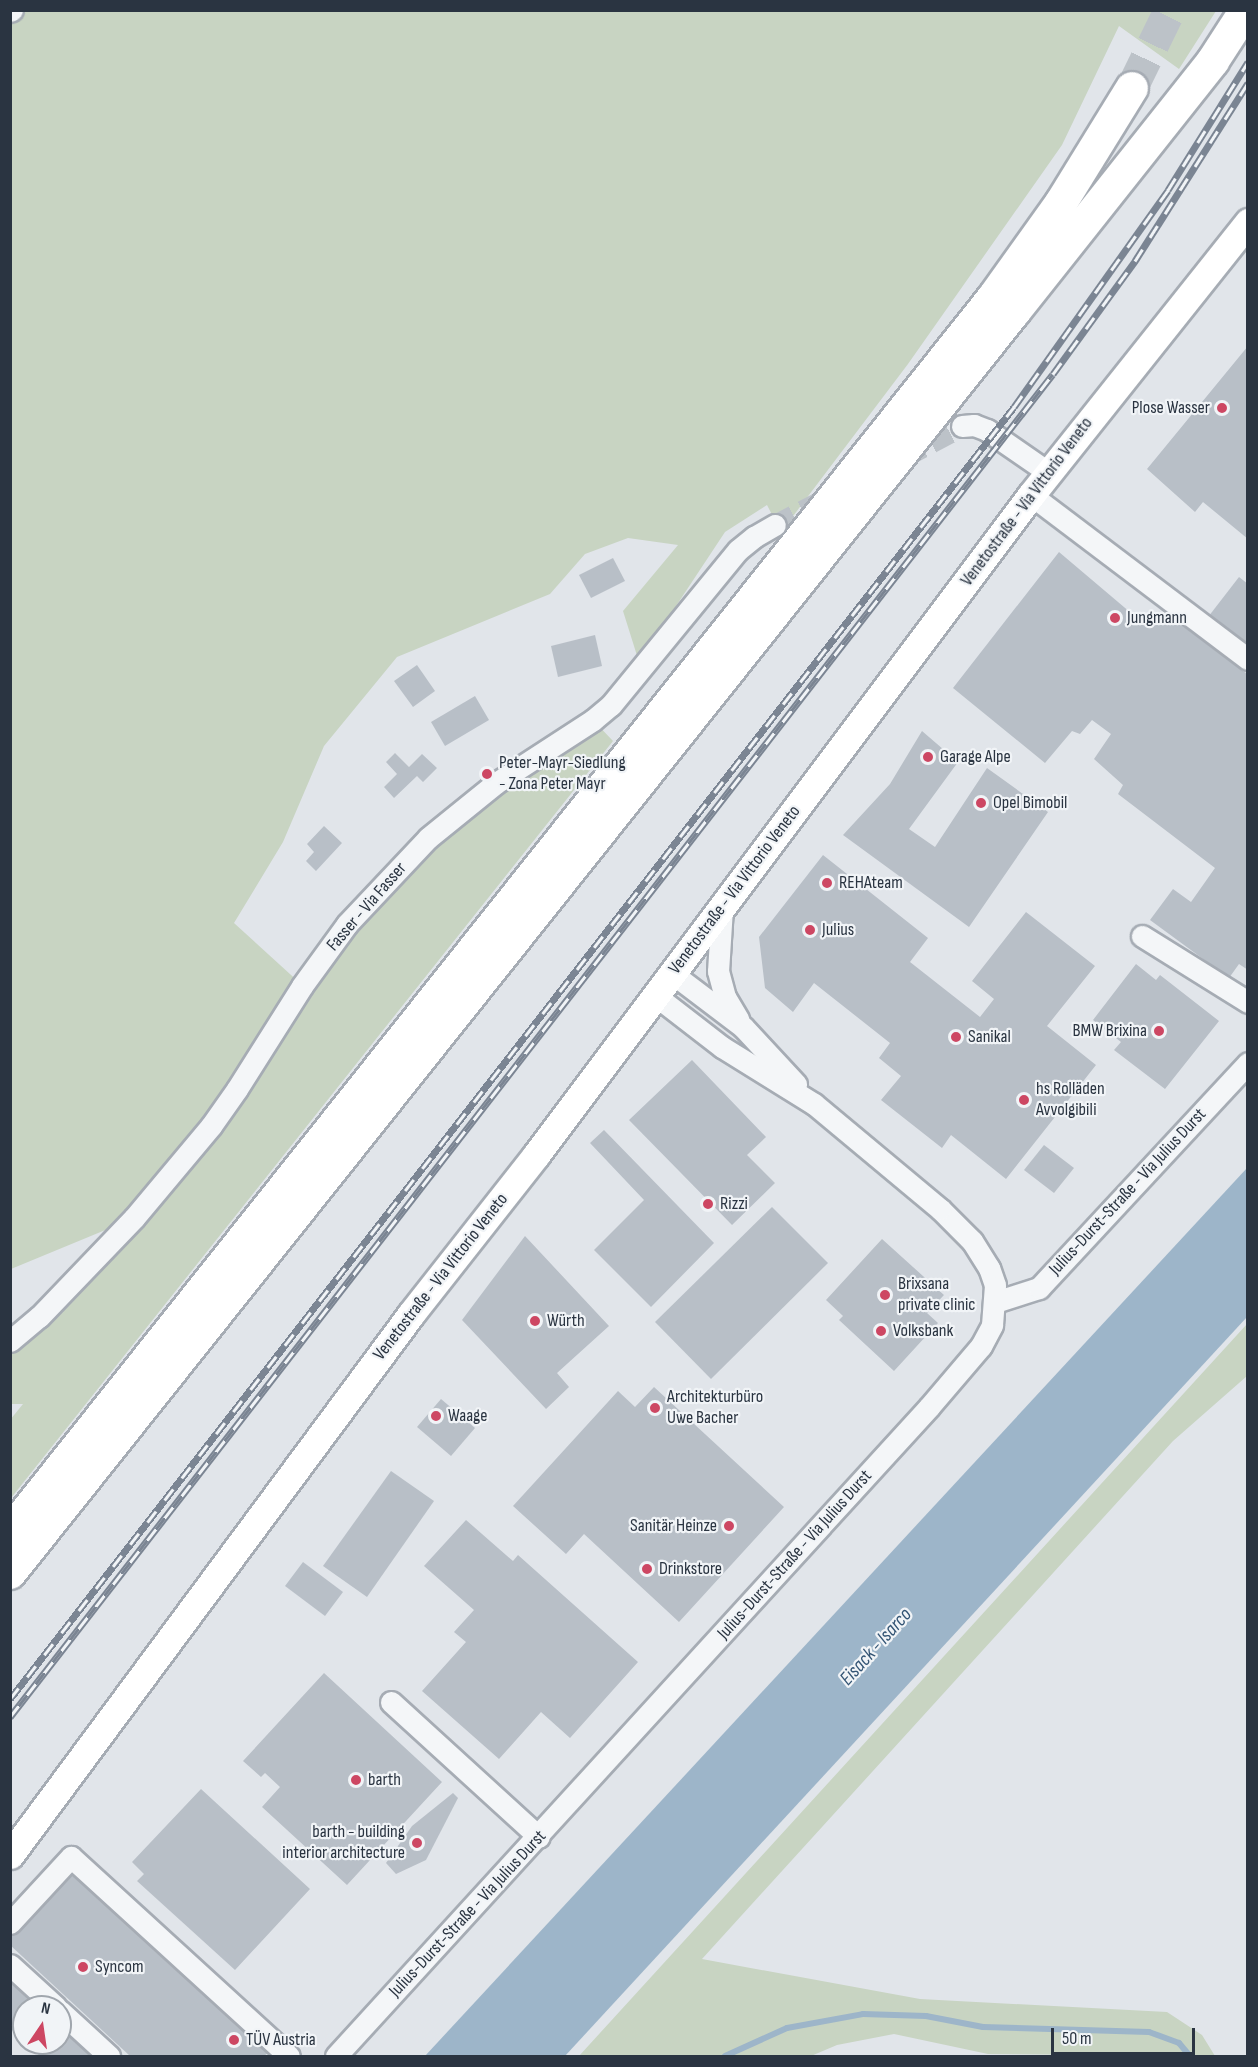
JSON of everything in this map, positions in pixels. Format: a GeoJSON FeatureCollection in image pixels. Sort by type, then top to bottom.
{"type":"FeatureCollection","features":[{"type":"Feature","properties":{"kind":"highway"},"geometry":{"type":"LineString","coordinates":[[10,1573],[1213,61],[1246,10]]}},
{"type":"Feature","properties":{"kind":"highway"},"geometry":{"type":"LineString","coordinates":[[10,1532],[993,298],[1061,203],[1132,88]]}},
{"type":"Feature","properties":{"kind":"main road","name":"Venetostraße - Via Vittorio Veneto"},"geometry":{"type":"LineString","coordinates":[[10,1855],[411,1314],[536,1155],[1031,495],[1248,222]]}},
{"type":"Feature","properties":{"kind":"street"},"geometry":{"type":"LineString","coordinates":[[962,426],[974,425],[987,429],[1049,473]]}},
{"type":"Feature","properties":{"kind":"street"},"geometry":{"type":"LineString","coordinates":[[1031,495],[1248,659]]}},
{"type":"Feature","properties":{"kind":"street","name":"Fasser - Via Fasser"},"geometry":{"type":"LineString","coordinates":[[10,1341],[39,1317],[126,1226],[211,1126],[302,986],[347,924],[420,847],[496,783],[593,720],[610,705],[738,550],[775,525]]}},
{"type":"Feature","properties":{"kind":"street"},"geometry":{"type":"LineString","coordinates":[[722,908],[718,971],[724,997],[743,1027]]}},
{"type":"Feature","properties":{"kind":"street"},"geometry":{"type":"LineString","coordinates":[[1142,936],[1248,1002]]}},
{"type":"Feature","properties":{"kind":"street"},"geometry":{"type":"LineString","coordinates":[[673,974],[743,1027],[814,1104],[940,1209],[972,1241],[989,1268],[995,1285],[995,1302]]}},
{"type":"Feature","properties":{"kind":"street"},"geometry":{"type":"LineString","coordinates":[[656,996],[723,1047],[814,1104]]}},
{"type":"Feature","properties":{"kind":"street","name":"Julius-Durst-Straße - Via Julius Durst"},"geometry":{"type":"LineString","coordinates":[[336,2056],[944,1390],[981,1346],[992,1325],[995,1302],[1039,1288],[1248,1063]]}},
{"type":"Feature","properties":{"kind":"street"},"geometry":{"type":"LineString","coordinates":[[391,1702],[538,1837]]}},
{"type":"Feature","properties":{"kind":"street"},"geometry":{"type":"LineString","coordinates":[[10,1923],[71,1857],[257,2035],[289,2056]]}},
{"type":"Feature","properties":{"kind":"street"},"geometry":{"type":"LineString","coordinates":[[10,1965],[43,1995]]}},
{"type":"Feature","properties":{"kind":"street"},"geometry":{"type":"LineString","coordinates":[[72,2022],[109,2056]]}},
{"type":"Feature","properties":{"kind":"green space"},"geometry":{"type":"Polygon","coordinates":[[[11,11],[1216,11],[1179,69],[1119,26],[1062,145],[908,364],[781,532],[767,505],[725,532],[639,662],[623,611],[678,545],[628,538],[585,554],[550,594],[397,657],[324,746],[283,842],[234,923],[302,985],[428,838],[593,720],[613,741],[11,1498],[10,1420],[23,1404],[11,1404],[11,1341],[132,1219],[11,1269],[11,11]]]}},
{"type":"Feature","properties":{"kind":"green space"},"geometry":{"type":"Polygon","coordinates":[[[1247,1324],[1247,1376],[1173,1441],[702,1959],[920,1999],[1167,2012],[1202,2035],[1215,2056],[988,2054],[894,2034],[837,2045],[811,2056],[579,2056],[1247,1324]]]}},
{"type":"Feature","properties":{"kind":"water","name":"Eisack - Isarco"},"geometry":{"type":"Polygon","coordinates":[[[1247,1168],[1247,1317],[565,2056],[425,2056],[1247,1168]]]}},
{"type":"Feature","properties":{"kind":"building","name":"Plose Wasser"},"geometry":{"type":"Polygon","coordinates":[[[1248,346],[1248,539],[1203,502],[1195,512],[1147,469],[1248,346]]]}},
{"type":"Feature","properties":{"kind":"building"},"geometry":{"type":"Polygon","coordinates":[[[1059,552],[1144,624],[1165,619],[1187,625],[1248,675],[1248,970],[1239,964],[1229,978],[1150,920],[1173,889],[1191,902],[1215,868],[1118,794],[1123,785],[1094,759],[1111,734],[1092,720],[1080,734],[1072,731],[1045,763],[953,688],[1059,552]]]}},
{"type":"Feature","properties":{"kind":"building"},"geometry":{"type":"Polygon","coordinates":[[[613,558],[625,581],[591,598],[579,575],[613,558]]]}},
{"type":"Feature","properties":{"kind":"building"},"geometry":{"type":"Polygon","coordinates":[[[1239,577],[1248,584],[1248,653],[1205,621],[1239,577]]]}},
{"type":"Feature","properties":{"kind":"building"},"geometry":{"type":"Polygon","coordinates":[[[595,635],[602,666],[558,677],[551,646],[595,635]]]}},
{"type":"Feature","properties":{"kind":"building"},"geometry":{"type":"Polygon","coordinates":[[[417,665],[435,691],[413,707],[394,681],[417,665]]]}},
{"type":"Feature","properties":{"kind":"building"},"geometry":{"type":"Polygon","coordinates":[[[475,696],[489,720],[445,746],[431,722],[475,696]]]}},
{"type":"Feature","properties":{"kind":"building"},"geometry":{"type":"Polygon","coordinates":[[[922,731],[958,762],[909,829],[935,847],[987,768],[1048,812],[969,927],[843,835],[890,784],[922,731]]]}},
{"type":"Feature","properties":{"kind":"building"},"geometry":{"type":"Polygon","coordinates":[[[395,753],[409,767],[422,754],[437,768],[423,782],[417,776],[394,798],[384,787],[397,774],[386,762],[395,753]]]}},
{"type":"Feature","properties":{"kind":"building"},"geometry":{"type":"Polygon","coordinates":[[[324,826],[342,843],[316,871],[306,861],[314,852],[307,844],[324,826]]]}},
{"type":"Feature","properties":{"kind":"building"},"geometry":{"type":"Polygon","coordinates":[[[823,855],[928,938],[910,962],[980,1017],[994,999],[972,981],[1026,912],[1095,966],[1047,1026],[1096,1065],[1006,1179],[951,1135],[942,1148],[881,1100],[901,1076],[879,1058],[890,1043],[814,983],[793,1012],[765,988],[759,937],[823,855]]]}},
{"type":"Feature","properties":{"kind":"building","name":"BMW Brixina"},"geometry":{"type":"Polygon","coordinates":[[[1136,964],[1156,980],[1160,975],[1219,1021],[1165,1089],[1114,1050],[1121,1042],[1093,1020],[1136,964]]]}},
{"type":"Feature","properties":{"kind":"building"},"geometry":{"type":"Polygon","coordinates":[[[692,1060],[766,1137],[747,1155],[775,1183],[732,1225],[629,1120],[692,1060]]]}},
{"type":"Feature","properties":{"kind":"building"},"geometry":{"type":"Polygon","coordinates":[[[604,1130],[714,1243],[651,1307],[594,1250],[644,1200],[590,1143],[604,1130]]]}},
{"type":"Feature","properties":{"kind":"building"},"geometry":{"type":"Polygon","coordinates":[[[1044,1145],[1074,1168],[1054,1193],[1024,1170],[1044,1145]]]}},
{"type":"Feature","properties":{"kind":"building"},"geometry":{"type":"Polygon","coordinates":[[[772,1207],[828,1263],[711,1379],[655,1322],[772,1207]]]}},
{"type":"Feature","properties":{"kind":"building"},"geometry":{"type":"Polygon","coordinates":[[[525,1236],[609,1326],[557,1373],[569,1387],[546,1409],[462,1320],[525,1236]]]}},
{"type":"Feature","properties":{"kind":"building"},"geometry":{"type":"Polygon","coordinates":[[[882,1239],[944,1295],[927,1313],[938,1323],[894,1371],[839,1320],[843,1316],[826,1300],[882,1239]]]}},
{"type":"Feature","properties":{"kind":"building"},"geometry":{"type":"Polygon","coordinates":[[[654,1387],[784,1507],[679,1622],[584,1534],[566,1554],[513,1506],[618,1391],[635,1407],[654,1387]]]}},
{"type":"Feature","properties":{"kind":"building"},"geometry":{"type":"Polygon","coordinates":[[[441,1399],[475,1428],[451,1456],[417,1427],[441,1399]]]}},
{"type":"Feature","properties":{"kind":"building"},"geometry":{"type":"Polygon","coordinates":[[[391,1471],[434,1501],[367,1597],[323,1566],[391,1471]]]}},
{"type":"Feature","properties":{"kind":"building"},"geometry":{"type":"Polygon","coordinates":[[[466,1520],[513,1561],[518,1555],[638,1662],[570,1738],[541,1712],[499,1759],[422,1691],[466,1642],[454,1632],[474,1610],[424,1566],[466,1520]]]}},
{"type":"Feature","properties":{"kind":"building"},"geometry":{"type":"Polygon","coordinates":[[[303,1562],[343,1592],[325,1616],[285,1586],[303,1562]]]}},
{"type":"Feature","properties":{"kind":"building","name":"barth"},"geometry":{"type":"Polygon","coordinates":[[[324,1673],[442,1782],[347,1885],[262,1807],[280,1787],[265,1773],[261,1777],[243,1761],[324,1673]]]}},
{"type":"Feature","properties":{"kind":"building"},"geometry":{"type":"Polygon","coordinates":[[[201,1789],[310,1889],[235,1970],[137,1881],[144,1874],[132,1862],[201,1789]]]}},
{"type":"Feature","properties":{"kind":"building","name":"barth - building interior architecture"},"geometry":{"type":"Polygon","coordinates":[[[453,1793],[458,1798],[426,1860],[396,1874],[386,1863],[412,1826],[453,1793]]]}},
{"type":"Feature","properties":{"kind":"building","name":"Syncom"},"geometry":{"type":"Polygon","coordinates":[[[70,1870],[268,2053],[264,2056],[130,2056],[72,2002],[72,1995],[64,1995],[10,1945],[10,1935],[70,1870]]]}},
{"type":"Feature","properties":{"kind":"building"},"geometry":{"type":"Polygon","coordinates":[[[10,1981],[26,1995],[12,1995],[12,2030],[10,2028],[10,1981]]]}},
{"type":"Feature","properties":{"kind":"building"},"geometry":{"type":"Polygon","coordinates":[[[72,2038],[91,2056],[40,2056],[72,2055],[72,2038]]]}},
{"type":"Feature","properties":{"kind":"waterway"},"geometry":{"type":"LineString","coordinates":[[725,2056],[787,2028],[863,2014],[926,2016],[983,2027],[1149,2032],[1179,2043],[1190,2056]]}},
{"type":"Feature","properties":{"kind":"tunnel"},"geometry":{"type":"LineString","coordinates":[[1132,88],[1170,10]]}},
{"type":"Feature","properties":{"kind":"tunnel"},"geometry":{"type":"LineString","coordinates":[[904,457],[962,426]]}},
{"type":"Feature","properties":{"kind":"tunnel"},"geometry":{"type":"LineString","coordinates":[[775,525],[829,497]]}},
{"type":"Feature","properties":{"kind":"railway"},"geometry":{"type":"LineString","coordinates":[[10,1699],[1014,407],[1168,190],[1248,62]]}},
{"type":"Feature","properties":{"kind":"railway"},"geometry":{"type":"LineString","coordinates":[[10,1717],[1053,374],[1135,261],[1248,83]]}},
{"type":"Feature","properties":{"kind":"place","name":"Plose Wasser"},"geometry":{"type":"Point","coordinates":[1222,408]}},
{"type":"Feature","properties":{"kind":"place","name":"Jungmann"},"geometry":{"type":"Point","coordinates":[1115,618]}},
{"type":"Feature","properties":{"kind":"place","name":"Garage Alpe"},"geometry":{"type":"Point","coordinates":[928,757]}},
{"type":"Feature","properties":{"kind":"place","name":"Peter-Mayr-Siedlung - Zona Peter Mayr"},"geometry":{"type":"Point","coordinates":[487,774]}},
{"type":"Feature","properties":{"kind":"place","name":"Opel Bimobil"},"geometry":{"type":"Point","coordinates":[981,803]}},
{"type":"Feature","properties":{"kind":"place","name":"REHAteam"},"geometry":{"type":"Point","coordinates":[827,883]}},
{"type":"Feature","properties":{"kind":"place","name":"Julius"},"geometry":{"type":"Point","coordinates":[810,930]}},
{"type":"Feature","properties":{"kind":"place","name":"BMW Brixina"},"geometry":{"type":"Point","coordinates":[1159,1031]}},
{"type":"Feature","properties":{"kind":"place","name":"Sanikal"},"geometry":{"type":"Point","coordinates":[956,1037]}},
{"type":"Feature","properties":{"kind":"place","name":"hs Rolläden Avvolgibili"},"geometry":{"type":"Point","coordinates":[1024,1100]}},
{"type":"Feature","properties":{"kind":"place","name":"Rizzi"},"geometry":{"type":"Point","coordinates":[708,1204]}},
{"type":"Feature","properties":{"kind":"place","name":"Brixsana private clinic"},"geometry":{"type":"Point","coordinates":[885,1295]}},
{"type":"Feature","properties":{"kind":"place","name":"Würth"},"geometry":{"type":"Point","coordinates":[535,1321]}},
{"type":"Feature","properties":{"kind":"place","name":"Volksbank"},"geometry":{"type":"Point","coordinates":[881,1331]}},
{"type":"Feature","properties":{"kind":"place","name":"Architekturbüro Uwe Bacher"},"geometry":{"type":"Point","coordinates":[655,1408]}},
{"type":"Feature","properties":{"kind":"place","name":"Waage"},"geometry":{"type":"Point","coordinates":[436,1416]}},
{"type":"Feature","properties":{"kind":"place","name":"Sanitär Heinze"},"geometry":{"type":"Point","coordinates":[729,1526]}},
{"type":"Feature","properties":{"kind":"place","name":"Drinkstore"},"geometry":{"type":"Point","coordinates":[647,1569]}},
{"type":"Feature","properties":{"kind":"place","name":"barth"},"geometry":{"type":"Point","coordinates":[356,1780]}},
{"type":"Feature","properties":{"kind":"place","name":"barth - building interior architecture"},"geometry":{"type":"Point","coordinates":[417,1843]}},
{"type":"Feature","properties":{"kind":"place","name":"Syncom"},"geometry":{"type":"Point","coordinates":[83,1967]}},
{"type":"Feature","properties":{"kind":"place","name":"TÜV Austria"},"geometry":{"type":"Point","coordinates":[234,2040]}}]}
